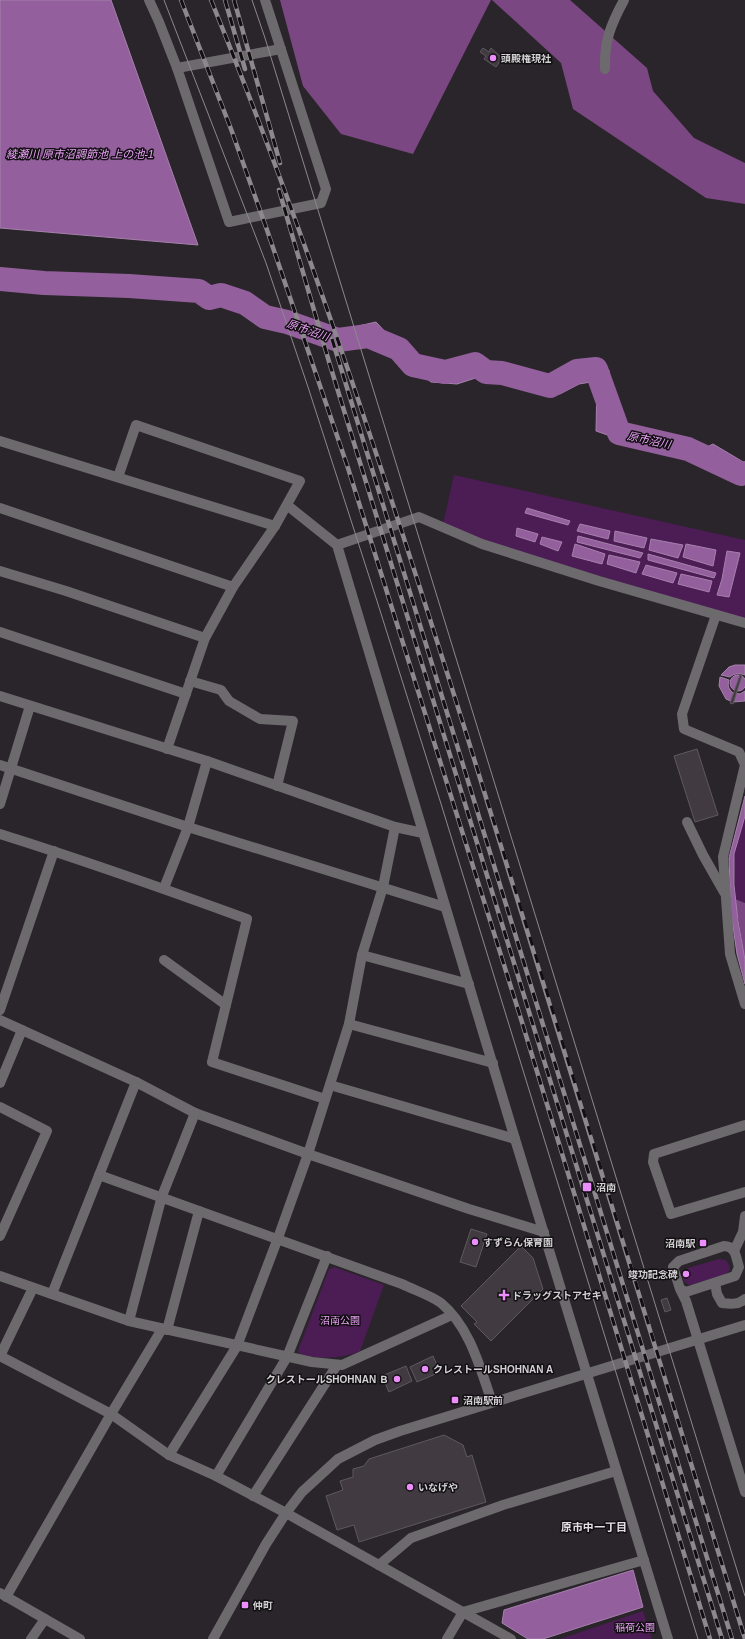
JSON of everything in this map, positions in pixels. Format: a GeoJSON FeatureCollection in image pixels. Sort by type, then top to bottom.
{"type":"FeatureCollection","features":[{"type":"Feature","properties":{"kind":"street"},"geometry":{"type":"LineString","coordinates":[[149,0],[177,68],[229,222],[321,203],[326,189],[265,0]]}},
{"type":"Feature","properties":{"kind":"street"},"geometry":{"type":"LineString","coordinates":[[605,69],[604,53],[611,23],[624,0]]}},
{"type":"Feature","properties":{"kind":"street"},"geometry":{"type":"LineString","coordinates":[[177,68],[281,49]]}},
{"type":"Feature","properties":{"kind":"street"},"geometry":{"type":"LineString","coordinates":[[118,477],[136,425],[300,481],[275,526],[233,587],[205,638],[167,749]]}},
{"type":"Feature","properties":{"kind":"street"},"geometry":{"type":"LineString","coordinates":[[0,441],[275,526]]}},
{"type":"Feature","properties":{"kind":"street"},"geometry":{"type":"LineString","coordinates":[[287,505],[337,545],[586,1374],[668,1639]]}},
{"type":"Feature","properties":{"kind":"street"},"geometry":{"type":"LineString","coordinates":[[0,508],[233,587]]}},
{"type":"Feature","properties":{"kind":"street"},"geometry":{"type":"LineString","coordinates":[[337,545],[419,518],[474,541],[599,581],[745,623]]}},
{"type":"Feature","properties":{"kind":"street"},"geometry":{"type":"LineString","coordinates":[[0,570],[205,638]]}},
{"type":"Feature","properties":{"kind":"street"},"geometry":{"type":"LineString","coordinates":[[716,615],[682,714],[684,729],[739,752],[745,765],[722,857],[730,954],[745,1004]]}},
{"type":"Feature","properties":{"kind":"street"},"geometry":{"type":"LineString","coordinates":[[0,632],[186,694]]}},
{"type":"Feature","properties":{"kind":"street"},"geometry":{"type":"LineString","coordinates":[[190,682],[221,690],[229,701],[260,719],[293,720],[277,786]]}},
{"type":"Feature","properties":{"kind":"street"},"geometry":{"type":"LineString","coordinates":[[0,696],[207,761],[396,827],[423,833]]}},
{"type":"Feature","properties":{"kind":"street"},"geometry":{"type":"LineString","coordinates":[[0,804],[30,706]]}},
{"type":"Feature","properties":{"kind":"street"},"geometry":{"type":"LineString","coordinates":[[164,888],[188,827],[207,761]]}},
{"type":"Feature","properties":{"kind":"street"},"geometry":{"type":"LineString","coordinates":[[0,765],[188,827],[445,907]]}},
{"type":"Feature","properties":{"kind":"street"},"geometry":{"type":"LineString","coordinates":[[687,822],[703,855],[726,896]]}},
{"type":"Feature","properties":{"kind":"street"},"geometry":{"type":"LineString","coordinates":[[169,1455],[237,1346],[278,1238],[308,1154],[349,1024],[362,955],[383,887],[396,827]]}},
{"type":"Feature","properties":{"kind":"street"},"geometry":{"type":"LineString","coordinates":[[0,834],[164,888],[247,919],[212,1062],[325,1099]]}},
{"type":"Feature","properties":{"kind":"street"},"geometry":{"type":"LineString","coordinates":[[0,1010],[54,851]]}},
{"type":"Feature","properties":{"kind":"street"},"geometry":{"type":"LineString","coordinates":[[362,955],[469,984]]}},
{"type":"Feature","properties":{"kind":"street"},"geometry":{"type":"LineString","coordinates":[[164,960],[226,1005]]}},
{"type":"Feature","properties":{"kind":"street"},"geometry":{"type":"LineString","coordinates":[[0,1020],[136,1082],[195,1113],[308,1154],[469,1209],[544,1232]]}},
{"type":"Feature","properties":{"kind":"street"},"geometry":{"type":"LineString","coordinates":[[349,1024],[493,1064]]}},
{"type":"Feature","properties":{"kind":"street"},"geometry":{"type":"LineString","coordinates":[[0,1083],[22,1030]]}},
{"type":"Feature","properties":{"kind":"street"},"geometry":{"type":"LineString","coordinates":[[52,1294],[136,1082]]}},
{"type":"Feature","properties":{"kind":"street"},"geometry":{"type":"LineString","coordinates":[[330,1085],[515,1139]]}},
{"type":"Feature","properties":{"kind":"street"},"geometry":{"type":"LineString","coordinates":[[0,1107],[47,1131],[0,1236]]}},
{"type":"Feature","properties":{"kind":"street"},"geometry":{"type":"LineString","coordinates":[[129,1321],[162,1196],[195,1113]]}},
{"type":"Feature","properties":{"kind":"street"},"geometry":{"type":"LineString","coordinates":[[745,1125],[654,1154],[653,1162],[671,1214],[745,1192]]}},
{"type":"Feature","properties":{"kind":"street"},"geometry":{"type":"LineString","coordinates":[[99,1175],[162,1196],[199,1211],[327,1256],[402,1284],[440,1302],[462,1328],[474,1352],[492,1402]]}},
{"type":"Feature","properties":{"kind":"street"},"geometry":{"type":"LineString","coordinates":[[80,1639],[3,1595],[111,1414],[165,1330],[199,1211]]}},
{"type":"Feature","properties":{"kind":"street"},"geometry":{"type":"LineString","coordinates":[[734,1251],[743,1232],[745,1216]]}},
{"type":"Feature","properties":{"kind":"street"},"geometry":{"type":"LineString","coordinates":[[680,1289],[684,1292],[732,1278],[742,1270],[734,1251],[728,1246],[724,1246],[679,1261],[673,1267],[680,1289],[686,1301],[699,1339],[745,1492]]}},
{"type":"Feature","properties":{"kind":"street"},"geometry":{"type":"LineString","coordinates":[[216,1476],[287,1357],[327,1256]]}},
{"type":"Feature","properties":{"kind":"street"},"geometry":{"type":"LineString","coordinates":[[0,1276],[129,1321],[287,1357],[342,1366],[452,1315]]}},
{"type":"Feature","properties":{"kind":"street"},"geometry":{"type":"LineString","coordinates":[[715,1283],[717,1294],[722,1303],[731,1304],[742,1302],[745,1299]]}},
{"type":"Feature","properties":{"kind":"street"},"geometry":{"type":"LineString","coordinates":[[33,1288],[0,1356],[111,1414],[169,1455],[216,1476],[286,1513],[510,1639]]}},
{"type":"Feature","properties":{"kind":"street"},"geometry":{"type":"LineString","coordinates":[[686,1301],[692,1290]]}},
{"type":"Feature","properties":{"kind":"street"},"geometry":{"type":"LineString","coordinates":[[213,1639],[286,1513],[302,1492],[338,1459],[374,1440],[400,1431],[745,1325]]}},
{"type":"Feature","properties":{"kind":"street"},"geometry":{"type":"LineString","coordinates":[[253,1496],[337,1365]]}},
{"type":"Feature","properties":{"kind":"street"},"geometry":{"type":"LineString","coordinates":[[379,1565],[411,1538],[503,1505],[616,1471]]}},
{"type":"Feature","properties":{"kind":"street"},"geometry":{"type":"LineString","coordinates":[[447,1639],[463,1612],[644,1560]]}},
{"type":"Feature","properties":{"kind":"street"},"geometry":{"type":"LineString","coordinates":[[31,1639],[45,1618]]}},
{"type":"Feature","properties":{"kind":"green space"},"geometry":{"type":"Polygon","coordinates":[[[454,475],[745,540],[745,623],[442,528],[454,475]]]}},
{"type":"Feature","properties":{"kind":"green space"},"geometry":{"type":"Polygon","coordinates":[[[745,816],[745,903],[735,899],[734,854],[745,816]]]}},
{"type":"Feature","properties":{"kind":"green space"},"geometry":{"type":"Polygon","coordinates":[[[719,1259],[726,1260],[729,1265],[730,1270],[724,1275],[689,1285],[684,1281],[682,1275],[688,1268],[719,1259]]]}},
{"type":"Feature","properties":{"kind":"green space","name":"沼南公園"},"geometry":{"type":"Polygon","coordinates":[[[334,1267],[384,1285],[360,1351],[346,1356],[331,1358],[301,1355],[298,1351],[329,1269],[334,1267]]]}},
{"type":"Feature","properties":{"kind":"green space","name":"稲荷公園"},"geometry":{"type":"Polygon","coordinates":[[[643,1611],[652,1639],[560,1639],[643,1611]]]}},
{"type":"Feature","properties":{"kind":"shaded area"},"geometry":{"type":"Polygon","coordinates":[[[280,0],[491,0],[413,154],[341,134],[303,86],[280,0]]]}},
{"type":"Feature","properties":{"kind":"shaded area"},"geometry":{"type":"Polygon","coordinates":[[[492,0],[570,0],[647,68],[653,91],[694,138],[745,163],[745,204],[706,198],[573,109],[561,63],[492,0]]]}},
{"type":"Feature","properties":{"kind":"shaded area"},"geometry":{"type":"Polygon","coordinates":[[[735,899],[745,903],[745,960],[735,899]]]}},
{"type":"Feature","properties":{"kind":"water","name":"綾瀬川 原市沼調節池 上の池-1"},"geometry":{"type":"Polygon","coordinates":[[[0,0],[111,0],[198,245],[0,228],[0,0]]]}},
{"type":"Feature","properties":{"kind":"water"},"geometry":{"type":"Polygon","coordinates":[[[376,322],[428,375],[460,377],[494,363],[522,367],[533,379],[558,384],[567,382],[586,367],[600,366],[609,370],[611,424],[620,426],[633,433],[657,439],[680,448],[692,450],[705,448],[713,444],[745,463],[745,471],[710,457],[695,459],[636,445],[596,431],[597,381],[579,384],[560,394],[527,390],[488,374],[457,384],[431,382],[395,355],[375,336],[349,344],[343,337],[358,326],[376,322]]]}},
{"type":"Feature","properties":{"kind":"water"},"geometry":{"type":"Polygon","coordinates":[[[527,508],[570,521],[568,525],[525,513],[527,508]]]}},
{"type":"Feature","properties":{"kind":"water"},"geometry":{"type":"Polygon","coordinates":[[[580,524],[610,531],[608,539],[577,531],[580,524]]]}},
{"type":"Feature","properties":{"kind":"water"},"geometry":{"type":"Polygon","coordinates":[[[517,528],[538,534],[535,542],[516,536],[517,528]]]}},
{"type":"Feature","properties":{"kind":"water"},"geometry":{"type":"Polygon","coordinates":[[[615,531],[647,538],[644,548],[614,541],[615,531]]]}},
{"type":"Feature","properties":{"kind":"water"},"geometry":{"type":"Polygon","coordinates":[[[578,536],[643,553],[640,558],[577,542],[578,536]]]}},
{"type":"Feature","properties":{"kind":"water"},"geometry":{"type":"Polygon","coordinates":[[[542,537],[562,542],[558,551],[540,544],[542,537]]]}},
{"type":"Feature","properties":{"kind":"water"},"geometry":{"type":"Polygon","coordinates":[[[651,539],[683,545],[678,558],[649,550],[651,539]]]}},
{"type":"Feature","properties":{"kind":"water"},"geometry":{"type":"Polygon","coordinates":[[[575,544],[605,554],[602,564],[572,556],[575,544]]]}},
{"type":"Feature","properties":{"kind":"water"},"geometry":{"type":"Polygon","coordinates":[[[686,544],[716,550],[713,566],[683,557],[686,544]]]}},
{"type":"Feature","properties":{"kind":"water"},"geometry":{"type":"Polygon","coordinates":[[[727,551],[740,553],[729,597],[717,595],[722,579],[727,551]]]}},
{"type":"Feature","properties":{"kind":"water"},"geometry":{"type":"Polygon","coordinates":[[[648,554],[716,573],[714,578],[648,560],[648,554]]]}},
{"type":"Feature","properties":{"kind":"water"},"geometry":{"type":"Polygon","coordinates":[[[609,555],[640,562],[636,573],[607,564],[609,555]]]}},
{"type":"Feature","properties":{"kind":"water"},"geometry":{"type":"Polygon","coordinates":[[[646,565],[677,573],[673,583],[642,574],[646,565]]]}},
{"type":"Feature","properties":{"kind":"water"},"geometry":{"type":"Polygon","coordinates":[[[681,574],[712,581],[709,592],[678,584],[681,574]]]}},
{"type":"Feature","properties":{"kind":"water"},"geometry":{"type":"Polygon","coordinates":[[[735,665],[745,665],[745,675],[737,674],[730,677],[721,675],[729,667],[735,665]]]}},
{"type":"Feature","properties":{"kind":"water"},"geometry":{"type":"Polygon","coordinates":[[[735,675],[741,675],[746,680],[744,689],[741,691],[735,691],[730,686],[730,680],[735,675]]]}},
{"type":"Feature","properties":{"kind":"water"},"geometry":{"type":"Polygon","coordinates":[[[720,677],[729,680],[728,684],[733,693],[740,694],[745,691],[745,701],[733,702],[726,699],[719,686],[720,677]]]}},
{"type":"Feature","properties":{"kind":"water"},"geometry":{"type":"Polygon","coordinates":[[[745,796],[745,816],[734,854],[734,885],[738,921],[745,960],[745,984],[737,954],[731,912],[729,858],[745,796]]]}},
{"type":"Feature","properties":{"kind":"water"},"geometry":{"type":"Polygon","coordinates":[[[633,1570],[643,1607],[543,1639],[528,1639],[502,1623],[504,1610],[633,1570]]]}},
{"type":"Feature","properties":{"kind":"building"},"geometry":{"type":"Polygon","coordinates":[[[483,48],[489,52],[491,48],[502,58],[496,67],[484,59],[486,56],[480,52],[483,48]]]}},
{"type":"Feature","properties":{"kind":"building"},"geometry":{"type":"Polygon","coordinates":[[[740,675],[742,675],[733,704],[730,703],[740,675]]]}},
{"type":"Feature","properties":{"kind":"building"},"geometry":{"type":"Polygon","coordinates":[[[697,749],[718,815],[695,822],[674,756],[697,749]]]}},
{"type":"Feature","properties":{"kind":"building"},"geometry":{"type":"Polygon","coordinates":[[[471,1229],[487,1234],[476,1267],[460,1262],[471,1229]]]}},
{"type":"Feature","properties":{"kind":"building"},"geometry":{"type":"Polygon","coordinates":[[[521,1246],[533,1258],[543,1289],[491,1341],[474,1324],[477,1322],[461,1306],[521,1246]]]}},
{"type":"Feature","properties":{"kind":"building"},"geometry":{"type":"Polygon","coordinates":[[[667,1298],[671,1310],[665,1312],[661,1300],[667,1298]]]}},
{"type":"Feature","properties":{"kind":"building","name":"クレストールSHOHNAN A"},"geometry":{"type":"Polygon","coordinates":[[[433,1356],[440,1372],[417,1382],[410,1367],[433,1356]]]}},
{"type":"Feature","properties":{"kind":"building","name":"クレストールSHOHNAN Ｂ"},"geometry":{"type":"Polygon","coordinates":[[[406,1366],[412,1381],[389,1392],[382,1376],[406,1366]]]}},
{"type":"Feature","properties":{"kind":"building"},"geometry":{"type":"Polygon","coordinates":[[[444,1435],[463,1445],[467,1457],[472,1455],[486,1502],[359,1542],[354,1525],[337,1530],[326,1496],[343,1490],[340,1481],[353,1477],[353,1469],[364,1466],[369,1459],[444,1435]]]}},
{"type":"Feature","properties":{"kind":"waterway","name":"原市沼川"},"geometry":{"type":"LineString","coordinates":[[0,279],[44,283],[129,286],[199,291],[209,298],[221,295],[245,303],[265,317],[287,322],[338,340],[368,336],[399,349],[413,365],[445,372],[475,364],[486,372],[502,373],[550,386],[577,371],[596,369],[619,433],[688,449],[741,474],[745,473]]}},
{"type":"Feature","properties":{"kind":"tram line"},"geometry":{"type":"LineString","coordinates":[[164,0],[266,263],[308,387],[442,807],[698,1639]]}},
{"type":"Feature","properties":{"kind":"tram line"},"geometry":{"type":"LineString","coordinates":[[252,0],[265,38],[745,1596]]}},
{"type":"Feature","properties":{"kind":"railway"},"geometry":{"type":"LineString","coordinates":[[181,0],[231,129],[348,468],[521,1019],[710,1639]]}},
{"type":"Feature","properties":{"kind":"railway"},"geometry":{"type":"LineString","coordinates":[[211,0],[247,91],[314,273],[408,550],[537,961],[745,1639]]}},
{"type":"Feature","properties":{"kind":"railway"},"geometry":{"type":"LineString","coordinates":[[225,0],[245,69]]}},
{"type":"Feature","properties":{"kind":"railway"},"geometry":{"type":"LineString","coordinates":[[234,0],[280,163]]}},
{"type":"Feature","properties":{"kind":"railway"},"geometry":{"type":"LineString","coordinates":[[279,190],[330,365],[722,1639]]}},
{"type":"Feature","properties":{"kind":"railway"},"geometry":{"type":"LineString","coordinates":[[332,339],[732,1639]]}},
{"type":"Feature","properties":{"kind":"place","name":"頭殿権現社"},"geometry":{"type":"Point","coordinates":[493,58]}},
{"type":"Feature","properties":{"kind":"place","name":"沼南"},"geometry":{"type":"Point","coordinates":[587,1187]}},
{"type":"Feature","properties":{"kind":"place","name":"すずらん保育園"},"geometry":{"type":"Point","coordinates":[475,1242]}},
{"type":"Feature","properties":{"kind":"place","name":"沼南駅"},"geometry":{"type":"Point","coordinates":[703,1243]}},
{"type":"Feature","properties":{"kind":"place","name":"竣功記念碑"},"geometry":{"type":"Point","coordinates":[686,1274]}},
{"type":"Feature","properties":{"kind":"place","name":"ドラッグストアセキ"},"geometry":{"type":"Point","coordinates":[504,1295]}},
{"type":"Feature","properties":{"kind":"place","name":"クレストールSHOHNAN A"},"geometry":{"type":"Point","coordinates":[425,1369]}},
{"type":"Feature","properties":{"kind":"place","name":"クレストールSHOHNAN Ｂ"},"geometry":{"type":"Point","coordinates":[397,1379]}},
{"type":"Feature","properties":{"kind":"place","name":"沼南駅前"},"geometry":{"type":"Point","coordinates":[455,1400]}},
{"type":"Feature","properties":{"kind":"place","name":"いなげや"},"geometry":{"type":"Point","coordinates":[410,1487]}},
{"type":"Feature","properties":{"kind":"place","name":"仲町"},"geometry":{"type":"Point","coordinates":[245,1605]}},
{"type":"Feature","properties":{"kind":"district","name":"原市中一丁目"},"geometry":{"type":"Point","coordinates":[594,1527]}}]}
